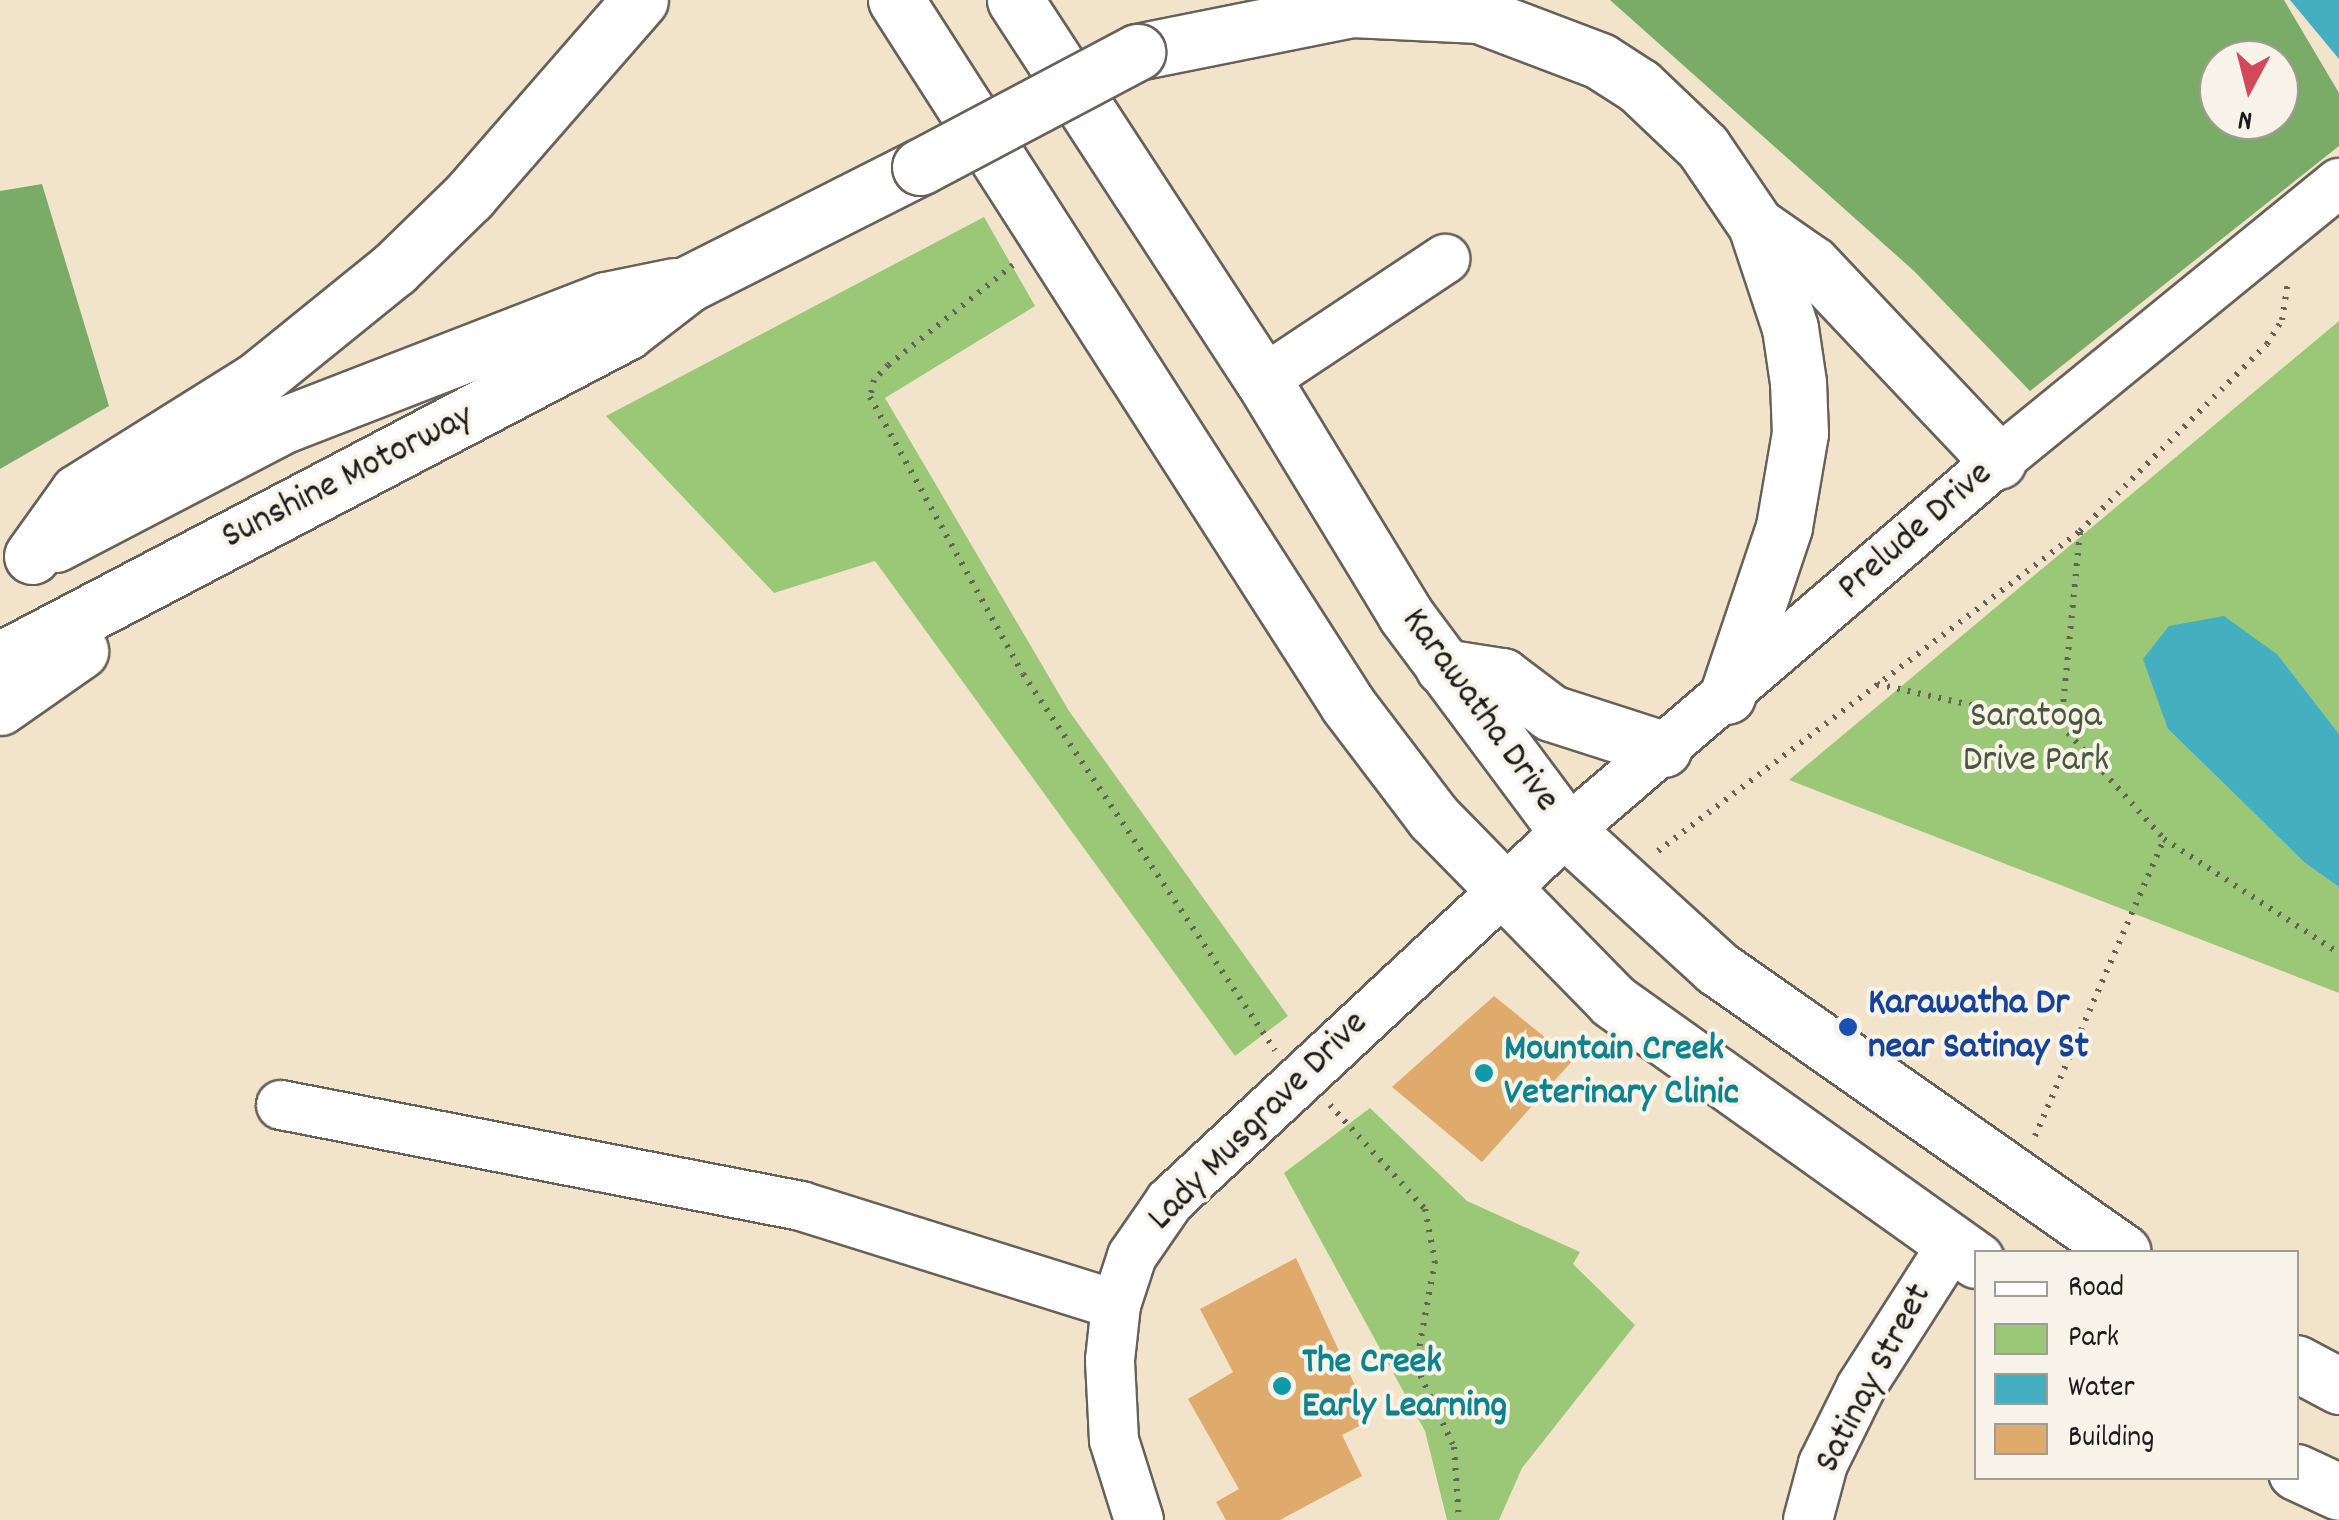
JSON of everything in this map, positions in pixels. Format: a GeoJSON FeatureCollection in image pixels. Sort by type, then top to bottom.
{"type":"FeatureCollection","features":[{"type":"Feature","properties":{"kind":"main road"},"geometry":{"type":"LineString","coordinates":[[16,564],[78,492],[258,379],[394,269],[482,182],[640,0]]}},
{"type":"Feature","properties":{"kind":"main road"},"geometry":{"type":"LineString","coordinates":[[896,0],[1387,762],[1501,890],[1614,1001],[1964,1252]]}},
{"type":"Feature","properties":{"kind":"main road","name":"Karawatha Drive"},"geometry":{"type":"LineString","coordinates":[[1015,0],[1263,380],[1443,667],[1568,831],[1622,886],[1730,978],[2121,1250]]}},
{"type":"Feature","properties":{"kind":"main road","name":"Sunshine Motorway"},"geometry":{"type":"LineString","coordinates":[[0,660],[626,332],[688,284],[1235,0]]}},
{"type":"Feature","properties":{"kind":"main road"},"geometry":{"type":"LineString","coordinates":[[1137,52],[1352,8],[1435,8],[1515,25],[1600,61],[1639,86],[1704,147],[1756,225],[1790,328],[1800,434],[1784,528],[1753,603],[1727,696]]}},
{"type":"Feature","properties":{"kind":"main road"},"geometry":{"type":"LineString","coordinates":[[1756,225],[1812,264],[1998,461]]}},
{"type":"Feature","properties":{"kind":"main road","name":"Sunshine Motorway"},"geometry":{"type":"LineString","coordinates":[[16,564],[286,424],[606,300],[688,284]]}},
{"type":"Feature","properties":{"kind":"main road"},"geometry":{"type":"LineString","coordinates":[[0,708],[114,629],[185,562]]}},
{"type":"Feature","properties":{"kind":"main road"},"geometry":{"type":"LineString","coordinates":[[1443,667],[1502,676],[1551,713],[1663,749]]}},
{"type":"Feature","properties":{"kind":"main road"},"geometry":{"type":"LineString","coordinates":[[2299,1366],[2339,1386]]}},
{"type":"Feature","properties":{"kind":"main road"},"geometry":{"type":"LineString","coordinates":[[2299,1473],[2339,1492]]}},
{"type":"Feature","properties":{"kind":"street","name":"Prelude Drive"},"geometry":{"type":"LineString","coordinates":[[1501,890],[1998,461],[2339,183]]}},
{"type":"Feature","properties":{"kind":"street"},"geometry":{"type":"LineString","coordinates":[[1263,380],[1445,259]]}},
{"type":"Feature","properties":{"kind":"street","name":"Lady Musgrave Drive"},"geometry":{"type":"LineString","coordinates":[[1139,1520],[1114,1440],[1116,1305],[1132,1256],[1152,1225],[1300,1074],[1501,890]]}},
{"type":"Feature","properties":{"kind":"street"},"geometry":{"type":"LineString","coordinates":[[281,1105],[800,1206],[1116,1305]]}},
{"type":"Feature","properties":{"kind":"street","name":"Satinay Street"},"geometry":{"type":"LineString","coordinates":[[1808,1520],[1822,1464],[1860,1387],[1964,1252]]}},
{"type":"Feature","properties":{"kind":"path"},"geometry":{"type":"LineString","coordinates":[[1027,254],[888,365],[874,380],[870,398],[1024,674],[1234,982],[1268,1043],[1346,1120],[1425,1209],[1435,1261],[1416,1366],[1454,1446],[1459,1520]]}},
{"type":"Feature","properties":{"kind":"path"},"geometry":{"type":"LineString","coordinates":[[1622,886],[1665,844],[2080,531],[2267,344],[2282,320],[2291,269]]}},
{"type":"Feature","properties":{"kind":"path"},"geometry":{"type":"LineString","coordinates":[[2061,725],[2080,531]]}},
{"type":"Feature","properties":{"kind":"path"},"geometry":{"type":"LineString","coordinates":[[1876,684],[2061,725],[2164,839],[2339,953]]}},
{"type":"Feature","properties":{"kind":"path"},"geometry":{"type":"LineString","coordinates":[[2017,1178],[2164,839]]}},
{"type":"Feature","properties":{"kind":"green space"},"geometry":{"type":"Polygon","coordinates":[[[1610,0],[2284,0],[2339,93],[2339,146],[2030,391],[1914,271],[1610,0]]]}},
{"type":"Feature","properties":{"kind":"green space"},"geometry":{"type":"Polygon","coordinates":[[[42,184],[109,406],[0,469],[0,191],[42,184]]]}},
{"type":"Feature","properties":{"kind":"green space"},"geometry":{"type":"Polygon","coordinates":[[[984,217],[1035,306],[885,398],[1069,711],[1288,1016],[1235,1056],[875,561],[774,593],[606,416],[984,217]]]}},
{"type":"Feature","properties":{"kind":"green space","name":"Saratoga Drive Park"},"geometry":{"type":"Polygon","coordinates":[[[2339,321],[2339,734],[2278,655],[2168,729],[2305,863],[2339,887],[2339,993],[1789,780],[2339,321]]]}},
{"type":"Feature","properties":{"kind":"green space"},"geometry":{"type":"Polygon","coordinates":[[[1370,1108],[1467,1201],[1580,1252],[1573,1264],[1635,1325],[1522,1468],[1499,1520],[1447,1520],[1425,1431],[1284,1173],[1370,1108]]]}},
{"type":"Feature","properties":{"kind":"water"},"geometry":{"type":"Polygon","coordinates":[[[2290,0],[2339,0],[2339,59],[2290,0]]]}},
{"type":"Feature","properties":{"kind":"water"},"geometry":{"type":"Polygon","coordinates":[[[2224,616],[2278,655],[2339,734],[2339,887],[2305,863],[2168,729],[2143,659],[2169,626],[2224,616]]]}},
{"type":"Feature","properties":{"kind":"building","name":"Mountain Creek Veterinary Clinic"},"geometry":{"type":"Polygon","coordinates":[[[1494,996],[1573,1060],[1482,1162],[1392,1087],[1494,996]]]}},
{"type":"Feature","properties":{"kind":"building","name":"The Creek Early Learning"},"geometry":{"type":"Polygon","coordinates":[[[1296,1258],[1371,1420],[1342,1435],[1362,1476],[1280,1520],[1226,1520],[1216,1502],[1239,1489],[1188,1399],[1233,1372],[1200,1309],[1296,1258]]]}},
{"type":"Feature","properties":{"kind":"place","name":"Karawatha Dr near Satinay St"},"geometry":{"type":"Point","coordinates":[1848,1027]}},
{"type":"Feature","properties":{"kind":"place","name":"Mountain Creek Veterinary Clinic"},"geometry":{"type":"Point","coordinates":[1484,1073]}},
{"type":"Feature","properties":{"kind":"place","name":"The Creek Early Learning"},"geometry":{"type":"Point","coordinates":[1282,1386]}}]}
